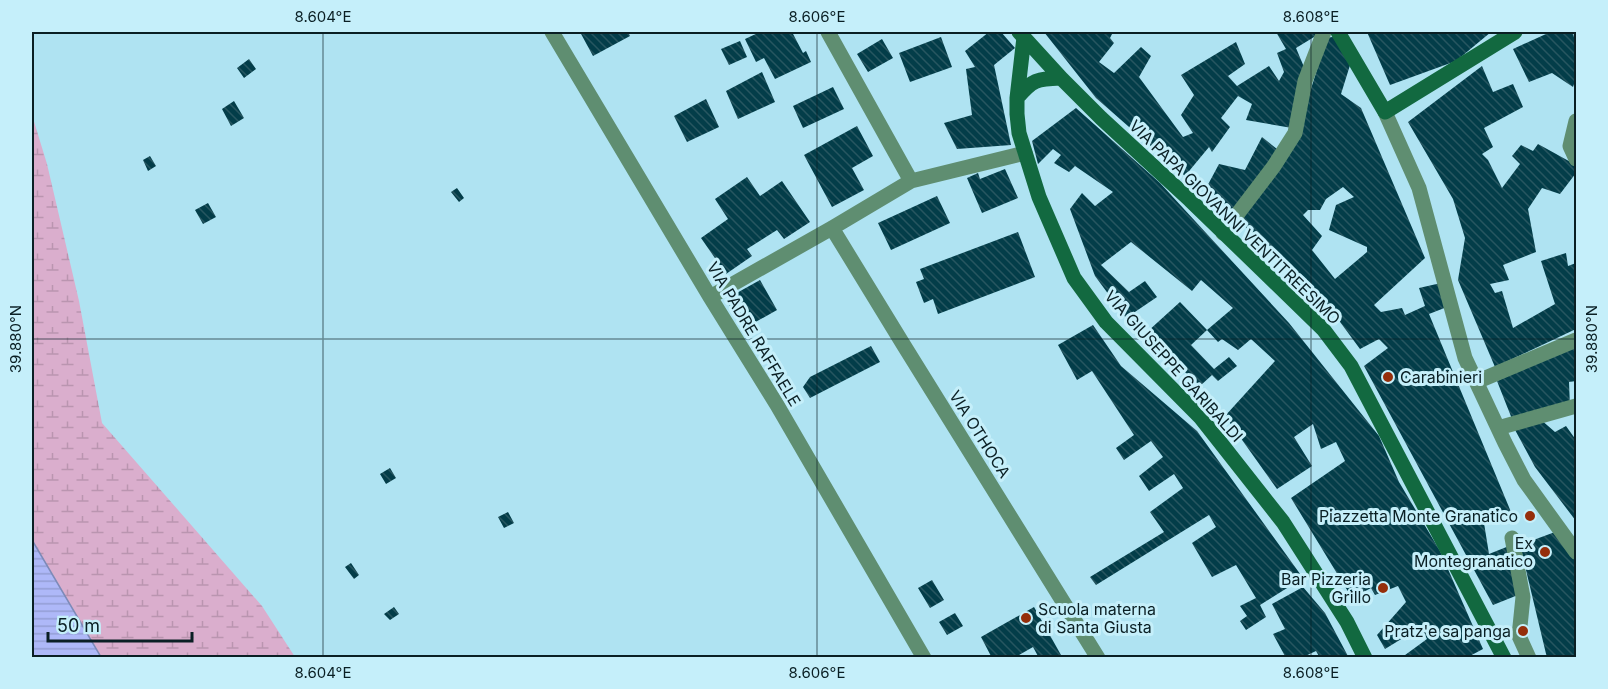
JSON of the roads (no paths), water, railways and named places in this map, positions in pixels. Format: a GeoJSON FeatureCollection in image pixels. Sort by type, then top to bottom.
{"type":"FeatureCollection","features":[{"type":"Feature","properties":{"kind":"main road"},"geometry":{"type":"LineString","coordinates":[[1338,32],[1385,111],[1515,32]]}},
{"type":"Feature","properties":{"kind":"main road","name":"VIA PAPA GIOVANNI VENTITREESIMO"},"geometry":{"type":"LineString","coordinates":[[1022,34],[1101,118],[1190,200],[1323,329],[1351,366],[1504,657]]}},
{"type":"Feature","properties":{"kind":"main road","name":"VIA GIUSEPPE GARIBALDI"},"geometry":{"type":"LineString","coordinates":[[1022,34],[1017,98],[1019,133],[1039,197],[1074,278],[1106,322],[1201,418],[1283,522],[1347,622],[1365,657]]}},
{"type":"Feature","properties":{"kind":"main road"},"geometry":{"type":"LineString","coordinates":[[1017,98],[1028,85],[1041,79],[1061,78]]}},
{"type":"Feature","properties":{"kind":"street","name":"VIA PADRE RAFFAELE"},"geometry":{"type":"LineString","coordinates":[[552,32],[777,405],[924,657]]}},
{"type":"Feature","properties":{"kind":"street"},"geometry":{"type":"LineString","coordinates":[[828,32],[911,181]]}},
{"type":"Feature","properties":{"kind":"street"},"geometry":{"type":"LineString","coordinates":[[1223,233],[1274,166],[1295,133],[1305,81],[1324,32]]}},
{"type":"Feature","properties":{"kind":"street"},"geometry":{"type":"LineString","coordinates":[[1385,111],[1419,188],[1465,358],[1524,480],[1576,552]]}},
{"type":"Feature","properties":{"kind":"street"},"geometry":{"type":"LineString","coordinates":[[1576,121],[1570,146],[1576,159]]}},
{"type":"Feature","properties":{"kind":"street"},"geometry":{"type":"LineString","coordinates":[[710,297],[911,181],[1025,153]]}},
{"type":"Feature","properties":{"kind":"street","name":"VIA OTHOCA"},"geometry":{"type":"LineString","coordinates":[[832,228],[1098,657]]}},
{"type":"Feature","properties":{"kind":"street"},"geometry":{"type":"LineString","coordinates":[[1476,382],[1576,340]]}},
{"type":"Feature","properties":{"kind":"street"},"geometry":{"type":"LineString","coordinates":[[1498,428],[1576,406]]}},
{"type":"Feature","properties":{"kind":"street"},"geometry":{"type":"LineString","coordinates":[[1512,538],[1523,597],[1519,636],[1529,657]]}},
{"type":"Feature","properties":{"kind":"water"},"geometry":{"type":"Polygon","coordinates":[[[32,540],[101,657],[32,657],[32,540]]]}},
{"type":"Feature","properties":{"kind":"place","name":"Carabinieri"},"geometry":{"type":"Point","coordinates":[1388,377]}},
{"type":"Feature","properties":{"kind":"place","name":"Piazzetta Monte Granatico"},"geometry":{"type":"Point","coordinates":[1530,516]}},
{"type":"Feature","properties":{"kind":"place","name":"Ex Montegranatico"},"geometry":{"type":"Point","coordinates":[1545,552]}},
{"type":"Feature","properties":{"kind":"place","name":"Bar Pizzeria Grillo"},"geometry":{"type":"Point","coordinates":[1383,588]}},
{"type":"Feature","properties":{"kind":"place","name":"Scuola materna di Santa Giusta"},"geometry":{"type":"Point","coordinates":[1026,618]}},
{"type":"Feature","properties":{"kind":"place","name":"Pratz'e sa panga"},"geometry":{"type":"Point","coordinates":[1523,631]}}]}
